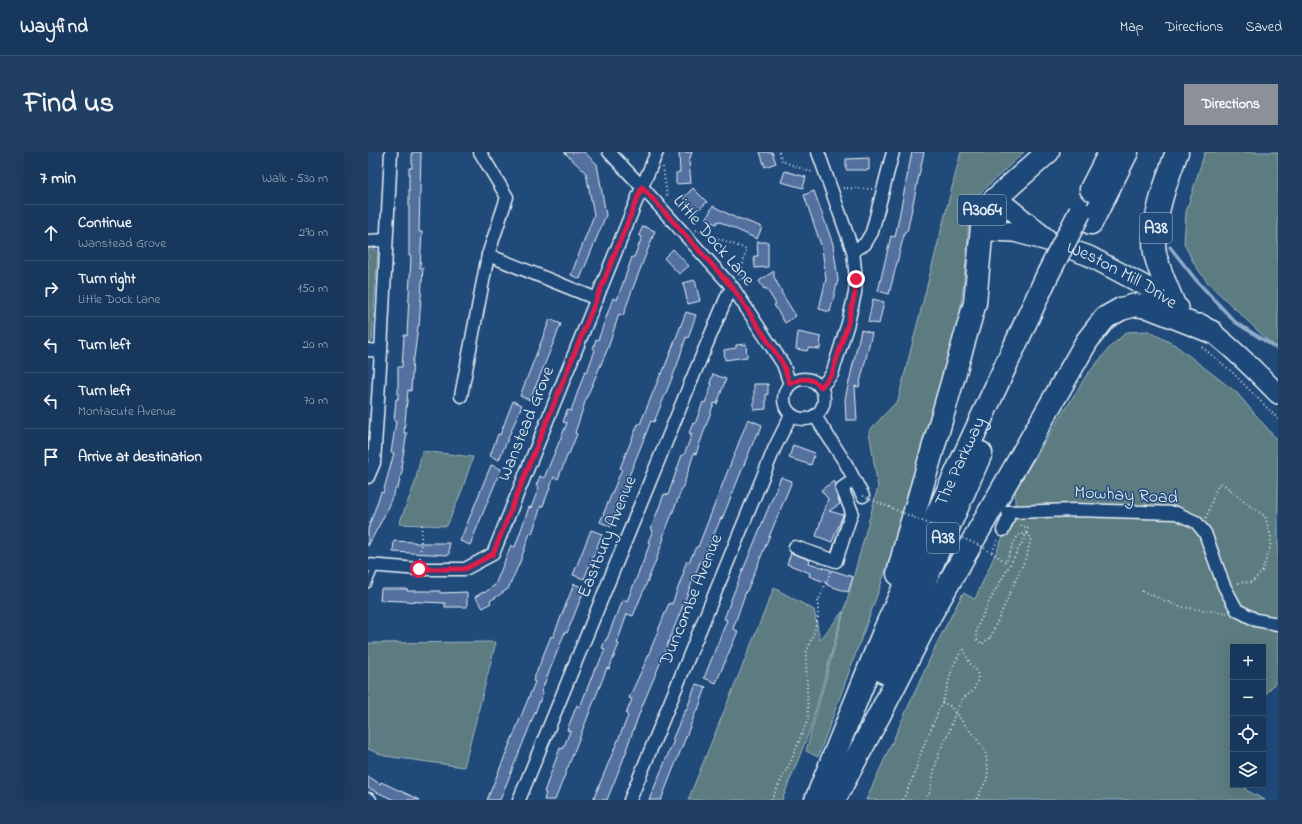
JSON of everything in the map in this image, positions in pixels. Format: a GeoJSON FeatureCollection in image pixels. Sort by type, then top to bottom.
{"type":"FeatureCollection","features":[{"type":"Feature","properties":{"kind":"highway"},"geometry":{"type":"LineString","coordinates":[[994,200],[1048,152]]}},
{"type":"Feature","properties":{"kind":"highway","name":"The Parkway"},"geometry":{"type":"LineString","coordinates":[[816,800],[885,629],[958,467],[1085,217],[1110,152]]}},
{"type":"Feature","properties":{"kind":"highway","name":"The Parkway"},"geometry":{"type":"LineString","coordinates":[[1085,217],[1127,152]]}},
{"type":"Feature","properties":{"kind":"highway","name":"A38"},"geometry":{"type":"LineString","coordinates":[[1174,305],[1155,253],[1155,231],[1165,185],[1177,152]]}},
{"type":"Feature","properties":{"kind":"highway","name":"A38"},"geometry":{"type":"LineString","coordinates":[[885,629],[908,536],[975,303],[982,226]]}},
{"type":"Feature","properties":{"kind":"highway","name":"The Parkway"},"geometry":{"type":"LineString","coordinates":[[834,800],[934,560],[1000,410],[1055,277]]}},
{"type":"Feature","properties":{"kind":"highway","name":"A38"},"geometry":{"type":"LineString","coordinates":[[834,800],[931,614],[1087,341],[1105,318],[1120,309],[1136,306],[1151,308],[1206,338]]}},
{"type":"Feature","properties":{"kind":"main road","name":"A3064"},"geometry":{"type":"LineString","coordinates":[[994,200],[1003,202],[1011,207],[1051,242],[1014,232],[990,231],[982,226],[980,218],[983,209],[988,203],[994,200]]}},
{"type":"Feature","properties":{"kind":"main road","name":"Weston Mill Drive"},"geometry":{"type":"LineString","coordinates":[[1051,242],[1089,256],[1147,287],[1174,305],[1206,338],[1249,364],[1278,394]]}},
{"type":"Feature","properties":{"kind":"street"},"geometry":{"type":"LineString","coordinates":[[368,478],[374,463],[391,152]]}},
{"type":"Feature","properties":{"kind":"street"},"geometry":{"type":"LineString","coordinates":[[461,396],[488,255],[507,197],[480,152]]}},
{"type":"Feature","properties":{"kind":"street","name":"Little Dock Lane"},"geometry":{"type":"LineString","coordinates":[[609,152],[735,292],[783,364],[790,384]]}},
{"type":"Feature","properties":{"kind":"street","name":"Wanstead Grove"},"geometry":{"type":"LineString","coordinates":[[372,565],[419,569],[465,569],[493,554],[642,187],[658,152]]}},
{"type":"Feature","properties":{"kind":"street"},"geometry":{"type":"LineString","coordinates":[[818,152],[853,251],[856,279],[855,293],[848,323],[832,374],[821,387]]}},
{"type":"Feature","properties":{"kind":"street"},"geometry":{"type":"LineString","coordinates":[[853,251],[865,244],[872,232],[893,152]]}},
{"type":"Feature","properties":{"kind":"street"},"geometry":{"type":"LineString","coordinates":[[368,241],[386,240]]}},
{"type":"Feature","properties":{"kind":"street"},"geometry":{"type":"LineString","coordinates":[[488,255],[597,299]]}},
{"type":"Feature","properties":{"kind":"street","name":"Eastbury Avenue"},"geometry":{"type":"LineString","coordinates":[[519,800],[728,294],[735,292]]}},
{"type":"Feature","properties":{"kind":"street"},"geometry":{"type":"LineString","coordinates":[[368,350],[381,351]]}},
{"type":"Feature","properties":{"kind":"street"},"geometry":{"type":"LineString","coordinates":[[808,378],[816,382],[821,387],[825,395],[824,404],[815,416],[807,419],[798,418],[792,415],[786,407],[784,398],[786,389],[790,384],[798,379],[808,378]]}},
{"type":"Feature","properties":{"kind":"street","name":"Duncombe Avenue"},"geometry":{"type":"LineString","coordinates":[[630,800],[775,447],[792,415]]}},
{"type":"Feature","properties":{"kind":"street"},"geometry":{"type":"LineString","coordinates":[[815,416],[863,496]]}},
{"type":"Feature","properties":{"kind":"street"},"geometry":{"type":"LineString","coordinates":[[795,547],[836,561],[852,512],[842,488],[854,480]]}},
{"type":"Feature","properties":{"kind":"street","name":"Mowhay Road"},"geometry":{"type":"LineString","coordinates":[[1006,521],[1076,510],[1176,513],[1196,522],[1205,533],[1224,586],[1237,610]]}},
{"type":"Feature","properties":{"kind":"street"},"geometry":{"type":"LineString","coordinates":[[1237,610],[1256,620],[1278,624]]}},
{"type":"Feature","properties":{"kind":"lane"},"geometry":{"type":"LineString","coordinates":[[368,584],[372,565]]}},
{"type":"Feature","properties":{"kind":"path"},"geometry":{"type":"LineString","coordinates":[[779,152],[782,161],[810,172],[824,168]]}},
{"type":"Feature","properties":{"kind":"path"},"geometry":{"type":"LineString","coordinates":[[663,166],[669,217]]}},
{"type":"Feature","properties":{"kind":"path"},"geometry":{"type":"LineString","coordinates":[[831,188],[883,189]]}},
{"type":"Feature","properties":{"kind":"path"},"geometry":{"type":"LineString","coordinates":[[692,228],[746,249],[735,292]]}},
{"type":"Feature","properties":{"kind":"path"},"geometry":{"type":"LineString","coordinates":[[1206,338],[1231,371],[1278,419]]}},
{"type":"Feature","properties":{"kind":"path"},"geometry":{"type":"LineString","coordinates":[[1202,516],[1206,519],[1216,489],[1221,482],[1250,506],[1265,516],[1271,537],[1270,548],[1262,572],[1252,582],[1238,583]]}},
{"type":"Feature","properties":{"kind":"path"},"geometry":{"type":"LineString","coordinates":[[863,496],[981,546],[1006,562],[1015,540],[1020,534],[1028,534],[1032,538],[1027,555],[990,638],[982,644],[976,640],[976,630],[989,602],[1024,539],[1028,528],[1006,521]]}},
{"type":"Feature","properties":{"kind":"path"},"geometry":{"type":"LineString","coordinates":[[419,569],[422,525]]}},
{"type":"Feature","properties":{"kind":"path"},"geometry":{"type":"LineString","coordinates":[[771,800],[791,761],[808,719],[806,654],[818,617],[818,602],[836,561]]}},
{"type":"Feature","properties":{"kind":"path"},"geometry":{"type":"LineString","coordinates":[[1142,591],[1180,607],[1229,614],[1237,610]]}},
{"type":"Feature","properties":{"kind":"path"},"geometry":{"type":"LineString","coordinates":[[903,800],[942,702],[950,676],[963,647],[969,662],[977,671],[978,680],[973,692],[963,698],[955,713],[949,732],[940,750],[930,792],[925,800]]}},
{"type":"Feature","properties":{"kind":"path"},"geometry":{"type":"LineString","coordinates":[[942,702],[950,706],[985,750],[988,768],[987,779],[976,800]]}},
{"type":"Feature","properties":{"kind":"green space"},"geometry":{"type":"Polygon","coordinates":[[[961,152],[1024,152],[976,197],[969,215],[967,252],[960,314],[921,463],[880,587],[818,757],[806,751],[878,487],[869,431],[898,400],[961,152]]]}},
{"type":"Feature","properties":{"kind":"green space"},"geometry":{"type":"Polygon","coordinates":[[[1205,152],[1278,152],[1278,350],[1208,283],[1195,265],[1184,244],[1186,212],[1205,152]]]}},
{"type":"Feature","properties":{"kind":"green space"},"geometry":{"type":"Polygon","coordinates":[[[368,247],[378,251],[372,341],[368,344],[368,247]]]}},
{"type":"Feature","properties":{"kind":"green space"},"geometry":{"type":"Polygon","coordinates":[[[1148,331],[1175,345],[1237,393],[1278,441],[1278,680],[1266,694],[1266,644],[1230,644],[1230,788],[1245,788],[1246,790],[1265,800],[866,800],[937,643],[963,593],[975,599],[1011,519],[1015,517],[1015,490],[1086,376],[1111,346],[1127,332],[1148,331]]]}},
{"type":"Feature","properties":{"kind":"green space"},"geometry":{"type":"Polygon","coordinates":[[[422,451],[473,457],[462,490],[447,526],[399,524],[415,483],[422,451]]]}},
{"type":"Feature","properties":{"kind":"green space"},"geometry":{"type":"Polygon","coordinates":[[[774,588],[814,610],[820,640],[843,611],[810,730],[782,800],[688,800],[774,588]]]}},
{"type":"Feature","properties":{"kind":"green space"},"geometry":{"type":"Polygon","coordinates":[[[496,642],[464,767],[385,756],[368,749],[368,643],[496,642]]]}},
{"type":"Feature","properties":{"kind":"building"},"geometry":{"type":"Polygon","coordinates":[[[412,152],[421,152],[419,232],[422,232],[420,268],[423,268],[419,326],[413,358],[411,391],[408,390],[404,433],[407,433],[401,467],[403,467],[398,488],[396,488],[383,518],[368,546],[368,529],[381,492],[383,493],[394,453],[391,453],[396,421],[394,421],[396,399],[398,399],[398,367],[402,367],[404,335],[407,336],[411,256],[409,256],[409,168],[412,168],[412,152]]]}},
{"type":"Feature","properties":{"kind":"building"},"geometry":{"type":"Polygon","coordinates":[[[564,152],[584,152],[597,164],[606,215],[580,279],[571,275],[594,215],[586,173],[564,152]]]}},
{"type":"Feature","properties":{"kind":"building"},"geometry":{"type":"Polygon","coordinates":[[[679,152],[692,152],[689,161],[691,183],[676,184],[676,173],[680,172],[679,152]]]}},
{"type":"Feature","properties":{"kind":"building"},"geometry":{"type":"Polygon","coordinates":[[[760,152],[772,152],[776,163],[765,167],[760,152]]]}},
{"type":"Feature","properties":{"kind":"building"},"geometry":{"type":"Polygon","coordinates":[[[912,152],[924,152],[907,232],[905,231],[889,294],[878,291],[891,236],[895,237],[912,152]]]}},
{"type":"Feature","properties":{"kind":"building"},"geometry":{"type":"Polygon","coordinates":[[[869,158],[869,170],[846,170],[846,159],[869,158]]]}},
{"type":"Feature","properties":{"kind":"building"},"geometry":{"type":"Polygon","coordinates":[[[785,171],[806,177],[803,188],[781,182],[785,171]]]}},
{"type":"Feature","properties":{"kind":"building"},"geometry":{"type":"Polygon","coordinates":[[[693,188],[707,202],[696,212],[683,198],[693,188]]]}},
{"type":"Feature","properties":{"kind":"building"},"geometry":{"type":"Polygon","coordinates":[[[814,191],[833,244],[838,280],[830,312],[819,309],[826,279],[822,248],[804,195],[814,191]]]}},
{"type":"Feature","properties":{"kind":"building"},"geometry":{"type":"Polygon","coordinates":[[[713,206],[738,219],[762,227],[757,239],[718,221],[716,224],[706,219],[713,206]]]}},
{"type":"Feature","properties":{"kind":"building"},"geometry":{"type":"Polygon","coordinates":[[[643,226],[655,231],[623,316],[619,314],[608,348],[586,399],[575,433],[577,434],[569,454],[558,479],[554,477],[543,506],[541,506],[532,534],[530,533],[520,562],[508,589],[490,601],[491,603],[483,608],[475,597],[483,592],[484,593],[495,585],[511,545],[515,547],[529,507],[531,508],[539,487],[536,486],[540,476],[544,478],[567,423],[563,422],[567,410],[571,411],[585,371],[587,372],[595,350],[593,349],[596,339],[598,340],[613,298],[617,300],[632,257],[634,257],[642,237],[639,235],[643,226]]]}},
{"type":"Feature","properties":{"kind":"building"},"geometry":{"type":"Polygon","coordinates":[[[757,242],[768,242],[768,267],[755,268],[754,256],[758,256],[757,242]]]}},
{"type":"Feature","properties":{"kind":"building"},"geometry":{"type":"Polygon","coordinates":[[[673,249],[689,266],[679,274],[664,258],[673,249]]]}},
{"type":"Feature","properties":{"kind":"building"},"geometry":{"type":"Polygon","coordinates":[[[774,271],[774,277],[781,292],[796,316],[785,323],[774,305],[776,304],[766,288],[764,289],[759,281],[774,271]]]}},
{"type":"Feature","properties":{"kind":"building"},"geometry":{"type":"Polygon","coordinates":[[[695,280],[700,301],[688,304],[683,283],[695,280]]]}},
{"type":"Feature","properties":{"kind":"building"},"geometry":{"type":"Polygon","coordinates":[[[873,299],[884,302],[879,324],[868,322],[873,299]]]}},
{"type":"Feature","properties":{"kind":"building"},"geometry":{"type":"Polygon","coordinates":[[[686,312],[696,315],[688,338],[686,337],[677,366],[654,422],[651,421],[627,481],[629,482],[611,527],[600,522],[622,469],[620,468],[638,424],[640,424],[661,373],[662,374],[686,312]]]}},
{"type":"Feature","properties":{"kind":"building"},"geometry":{"type":"Polygon","coordinates":[[[550,319],[561,324],[530,400],[520,396],[550,319]]]}},
{"type":"Feature","properties":{"kind":"building"},"geometry":{"type":"Polygon","coordinates":[[[861,330],[872,333],[859,387],[855,386],[857,420],[846,420],[845,399],[861,330]]]}},
{"type":"Feature","properties":{"kind":"building"},"geometry":{"type":"Polygon","coordinates":[[[798,332],[821,337],[820,349],[808,348],[807,351],[796,349],[798,332]]]}},
{"type":"Feature","properties":{"kind":"building"},"geometry":{"type":"Polygon","coordinates":[[[746,344],[747,357],[725,360],[724,350],[736,348],[736,345],[746,344]]]}},
{"type":"Feature","properties":{"kind":"building"},"geometry":{"type":"Polygon","coordinates":[[[713,374],[726,379],[717,404],[714,403],[696,454],[694,453],[655,563],[633,616],[627,614],[617,643],[619,644],[609,669],[607,668],[555,800],[544,800],[546,793],[544,792],[560,748],[563,749],[570,731],[567,730],[577,705],[580,707],[595,668],[597,668],[605,649],[602,648],[623,599],[627,601],[643,562],[650,543],[648,542],[653,530],[651,529],[664,494],[668,495],[682,455],[684,455],[692,434],[689,433],[693,423],[695,424],[703,402],[705,403],[712,384],[710,383],[713,374]]]}},
{"type":"Feature","properties":{"kind":"building"},"geometry":{"type":"Polygon","coordinates":[[[754,384],[768,384],[766,409],[754,410],[754,384]]]}},
{"type":"Feature","properties":{"kind":"building"},"geometry":{"type":"Polygon","coordinates":[[[513,401],[522,405],[499,460],[490,456],[513,401]]]}},
{"type":"Feature","properties":{"kind":"building"},"geometry":{"type":"Polygon","coordinates":[[[748,419],[762,425],[759,434],[757,433],[722,519],[721,518],[707,551],[710,552],[706,562],[701,560],[641,709],[627,750],[607,800],[593,800],[628,716],[626,714],[632,699],[629,698],[646,661],[669,603],[672,604],[687,561],[689,562],[696,547],[698,547],[748,419]]]}},
{"type":"Feature","properties":{"kind":"building"},"geometry":{"type":"Polygon","coordinates":[[[793,445],[815,453],[811,465],[789,458],[793,445]]]}},
{"type":"Feature","properties":{"kind":"building"},"geometry":{"type":"Polygon","coordinates":[[[491,465],[501,469],[470,545],[460,541],[491,465]]]}},
{"type":"Feature","properties":{"kind":"building"},"geometry":{"type":"Polygon","coordinates":[[[781,477],[792,481],[746,591],[733,629],[738,631],[716,683],[704,678],[727,620],[724,619],[732,597],[781,477]]]}},
{"type":"Feature","properties":{"kind":"building"},"geometry":{"type":"Polygon","coordinates":[[[834,481],[836,484],[835,491],[840,504],[829,511],[843,515],[832,542],[816,536],[828,499],[821,490],[834,481]]]}},
{"type":"Feature","properties":{"kind":"building"},"geometry":{"type":"Polygon","coordinates":[[[591,530],[602,534],[584,579],[573,575],[591,530]]]}},
{"type":"Feature","properties":{"kind":"building"},"geometry":{"type":"Polygon","coordinates":[[[394,541],[415,543],[449,543],[449,555],[393,552],[394,541]]]}},
{"type":"Feature","properties":{"kind":"building"},"geometry":{"type":"Polygon","coordinates":[[[791,553],[810,560],[809,563],[853,577],[848,592],[827,585],[827,583],[809,576],[810,573],[787,564],[791,553]]]}},
{"type":"Feature","properties":{"kind":"building"},"geometry":{"type":"Polygon","coordinates":[[[574,584],[585,588],[567,633],[565,632],[541,692],[543,693],[500,800],[487,800],[535,682],[533,681],[551,636],[553,637],[574,584]]]}},
{"type":"Feature","properties":{"kind":"building"},"geometry":{"type":"Polygon","coordinates":[[[381,589],[440,591],[440,593],[467,592],[467,607],[445,607],[445,603],[380,600],[381,589]]]}},
{"type":"Feature","properties":{"kind":"building"},"geometry":{"type":"Polygon","coordinates":[[[696,684],[706,687],[698,710],[697,709],[661,800],[649,800],[674,740],[672,740],[685,710],[686,711],[696,684]]]}},
{"type":"Feature","properties":{"kind":"building"},"geometry":{"type":"Polygon","coordinates":[[[368,776],[380,784],[381,782],[420,800],[394,800],[368,788],[368,776]]]}},
{"type":"Feature","properties":{"kind":"waterway"},"geometry":{"type":"LineString","coordinates":[[1170,247],[1196,280],[1235,322],[1278,349]]}},
{"type":"Feature","properties":{"kind":"route"},"geometry":{"type":"LineString","coordinates":[[419,569],[465,569],[493,554],[642,187],[733,288],[783,364],[790,384],[798,379],[808,378],[816,382],[821,387],[832,374],[848,323],[855,293],[856,279]]}}]}
